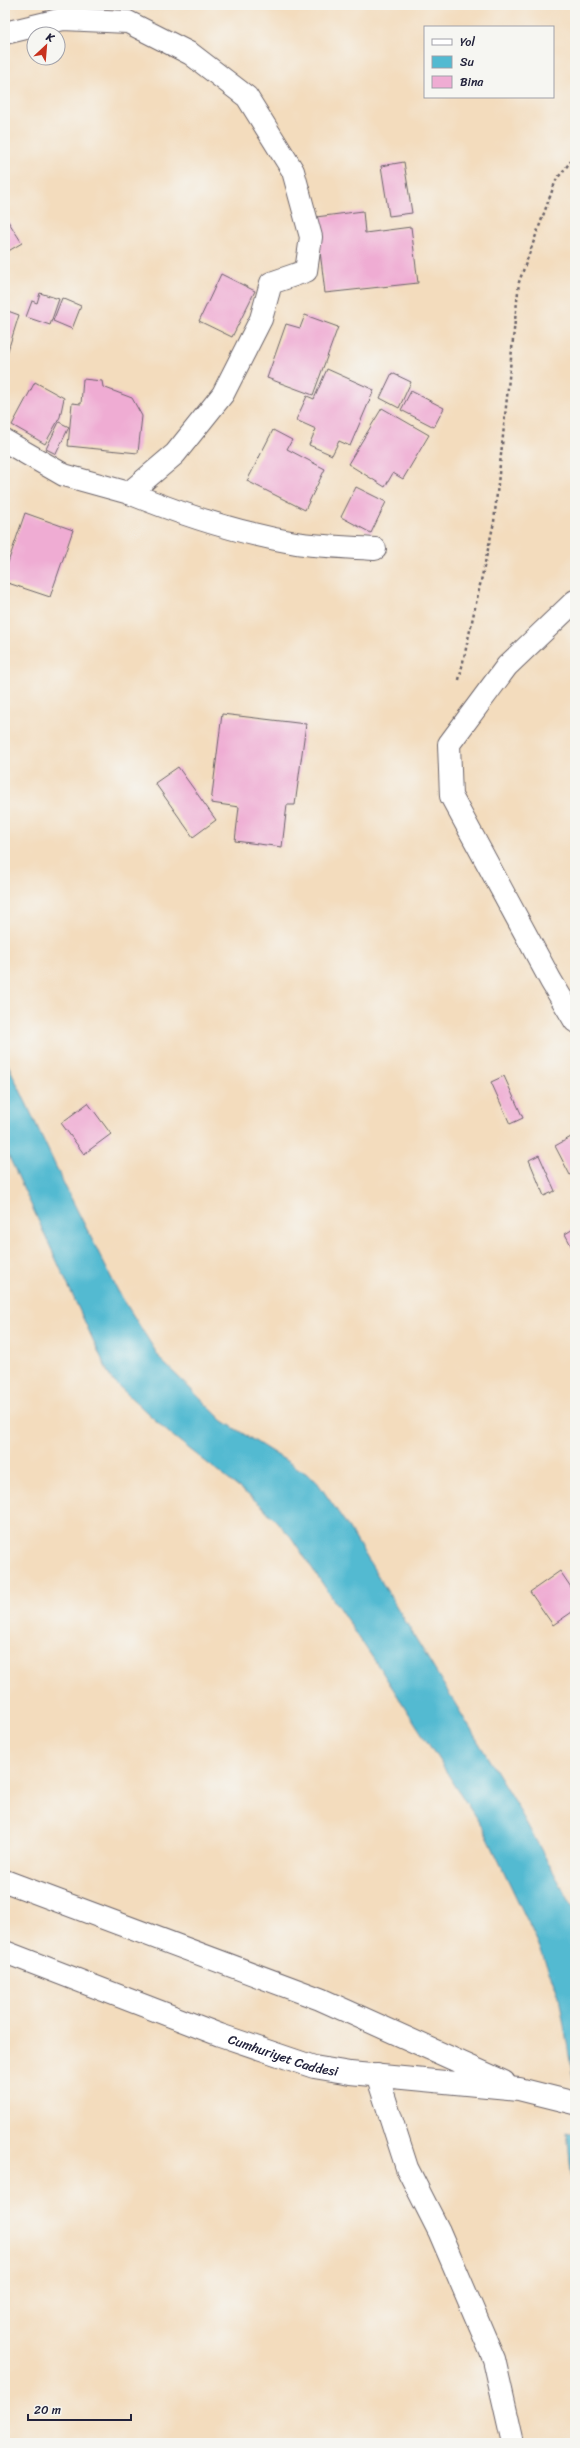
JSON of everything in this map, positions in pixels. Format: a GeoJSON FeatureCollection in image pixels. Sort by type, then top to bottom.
{"type":"FeatureCollection","features":[{"type":"Feature","properties":{"kind":"street"},"geometry":{"type":"LineString","coordinates":[[5,33],[63,19],[128,22],[191,54],[247,97],[293,171],[311,237],[306,271],[271,283],[262,319],[223,394],[175,454],[129,493]]}},
{"type":"Feature","properties":{"kind":"street"},"geometry":{"type":"LineString","coordinates":[[5,441],[64,475],[129,493],[168,509],[252,534],[297,543],[375,549]]}},
{"type":"Feature","properties":{"kind":"street"},"geometry":{"type":"LineString","coordinates":[[575,601],[507,666],[450,744],[451,796],[551,981],[575,1021]]}},
{"type":"Feature","properties":{"kind":"street"},"geometry":{"type":"LineString","coordinates":[[5,1881],[320,1999],[519,2088]]}},
{"type":"Feature","properties":{"kind":"street","name":"Cumhuriyet Caddesi"},"geometry":{"type":"LineString","coordinates":[[5,1952],[220,2035],[307,2064],[350,2073],[519,2088],[575,2103]]}},
{"type":"Feature","properties":{"kind":"street"},"geometry":{"type":"LineString","coordinates":[[377,2075],[407,2168],[439,2231],[494,2359],[513,2443]]}},
{"type":"Feature","properties":{"kind":"path"},"geometry":{"type":"LineString","coordinates":[[459,683],[494,522],[519,282],[556,180],[575,156]]}},
{"type":"Feature","properties":{"kind":"water"},"geometry":{"type":"Polygon","coordinates":[[[5,1058],[66,1188],[118,1291],[161,1360],[223,1421],[315,1479],[349,1528],[517,1806],[575,1911],[575,2078],[573,2078],[559,1996],[538,1943],[485,1832],[381,1670],[291,1537],[261,1505],[169,1433],[111,1379],[5,1148],[5,1058]]]}},
{"type":"Feature","properties":{"kind":"water"},"geometry":{"type":"Polygon","coordinates":[[[567,2131],[575,2133],[575,2213],[567,2131]]]}},
{"type":"Feature","properties":{"kind":"building"},"geometry":{"type":"Polygon","coordinates":[[[404,162],[412,213],[389,216],[381,166],[404,162]]]}},
{"type":"Feature","properties":{"kind":"building"},"geometry":{"type":"Polygon","coordinates":[[[363,211],[365,233],[411,227],[418,283],[325,293],[316,217],[363,211]]]}},
{"type":"Feature","properties":{"kind":"building"},"geometry":{"type":"Polygon","coordinates":[[[8,221],[22,243],[5,253],[5,222],[8,221]]]}},
{"type":"Feature","properties":{"kind":"building"},"geometry":{"type":"Polygon","coordinates":[[[221,274],[255,291],[232,337],[199,321],[221,274]]]}},
{"type":"Feature","properties":{"kind":"building"},"geometry":{"type":"Polygon","coordinates":[[[40,293],[59,299],[50,325],[26,317],[32,301],[37,303],[40,293]]]}},
{"type":"Feature","properties":{"kind":"building"},"geometry":{"type":"Polygon","coordinates":[[[62,298],[81,306],[72,329],[53,321],[62,298]]]}},
{"type":"Feature","properties":{"kind":"building"},"geometry":{"type":"Polygon","coordinates":[[[5,310],[19,315],[5,360],[5,310]]]}},
{"type":"Feature","properties":{"kind":"building"},"geometry":{"type":"Polygon","coordinates":[[[305,315],[338,327],[313,395],[267,378],[286,324],[300,328],[305,315]]]}},
{"type":"Feature","properties":{"kind":"building"},"geometry":{"type":"Polygon","coordinates":[[[327,369],[374,390],[350,446],[339,441],[332,455],[309,445],[316,429],[296,420],[307,396],[314,399],[327,369]]]}},
{"type":"Feature","properties":{"kind":"building"},"geometry":{"type":"Polygon","coordinates":[[[392,373],[411,382],[399,408],[380,398],[392,373]]]}},
{"type":"Feature","properties":{"kind":"building"},"geometry":{"type":"Polygon","coordinates":[[[83,379],[102,381],[103,387],[132,398],[142,416],[138,453],[68,446],[72,403],[81,404],[83,379]]]}},
{"type":"Feature","properties":{"kind":"building"},"geometry":{"type":"Polygon","coordinates":[[[35,382],[64,398],[60,417],[45,444],[12,425],[35,382]]]}},
{"type":"Feature","properties":{"kind":"building"},"geometry":{"type":"Polygon","coordinates":[[[411,391],[444,408],[434,427],[401,410],[411,391]]]}},
{"type":"Feature","properties":{"kind":"building"},"geometry":{"type":"Polygon","coordinates":[[[382,408],[429,435],[403,479],[393,473],[385,487],[348,464],[382,408]]]}},
{"type":"Feature","properties":{"kind":"building"},"geometry":{"type":"Polygon","coordinates":[[[59,422],[69,427],[56,454],[46,449],[59,422]]]}},
{"type":"Feature","properties":{"kind":"building"},"geometry":{"type":"Polygon","coordinates":[[[273,430],[292,440],[287,449],[325,469],[305,510],[247,481],[273,430]]]}},
{"type":"Feature","properties":{"kind":"building"},"geometry":{"type":"Polygon","coordinates":[[[356,487],[386,502],[371,533],[341,517],[356,487]]]}},
{"type":"Feature","properties":{"kind":"building"},"geometry":{"type":"Polygon","coordinates":[[[25,513],[73,530],[50,597],[5,582],[5,571],[25,513]]]}},
{"type":"Feature","properties":{"kind":"building"},"geometry":{"type":"Polygon","coordinates":[[[222,714],[306,724],[295,805],[287,805],[282,847],[235,841],[239,807],[211,803],[222,714]]]}},
{"type":"Feature","properties":{"kind":"building"},"geometry":{"type":"Polygon","coordinates":[[[178,767],[216,820],[193,837],[155,783],[178,767]]]}},
{"type":"Feature","properties":{"kind":"building"},"geometry":{"type":"Polygon","coordinates":[[[504,1076],[523,1118],[510,1124],[491,1082],[504,1076]]]}},
{"type":"Feature","properties":{"kind":"building"},"geometry":{"type":"Polygon","coordinates":[[[88,1103],[111,1134],[84,1154],[61,1123],[88,1103]]]}},
{"type":"Feature","properties":{"kind":"building"},"geometry":{"type":"Polygon","coordinates":[[[571,1137],[575,1144],[575,1173],[570,1175],[555,1146],[571,1137]]]}},
{"type":"Feature","properties":{"kind":"building"},"geometry":{"type":"Polygon","coordinates":[[[539,1155],[555,1191],[544,1196],[529,1160],[539,1155]]]}},
{"type":"Feature","properties":{"kind":"building"},"geometry":{"type":"Polygon","coordinates":[[[575,1228],[575,1253],[565,1234],[575,1228]]]}},
{"type":"Feature","properties":{"kind":"building"},"geometry":{"type":"Polygon","coordinates":[[[560,1571],[575,1593],[575,1610],[553,1625],[530,1592],[560,1571]]]}}]}
